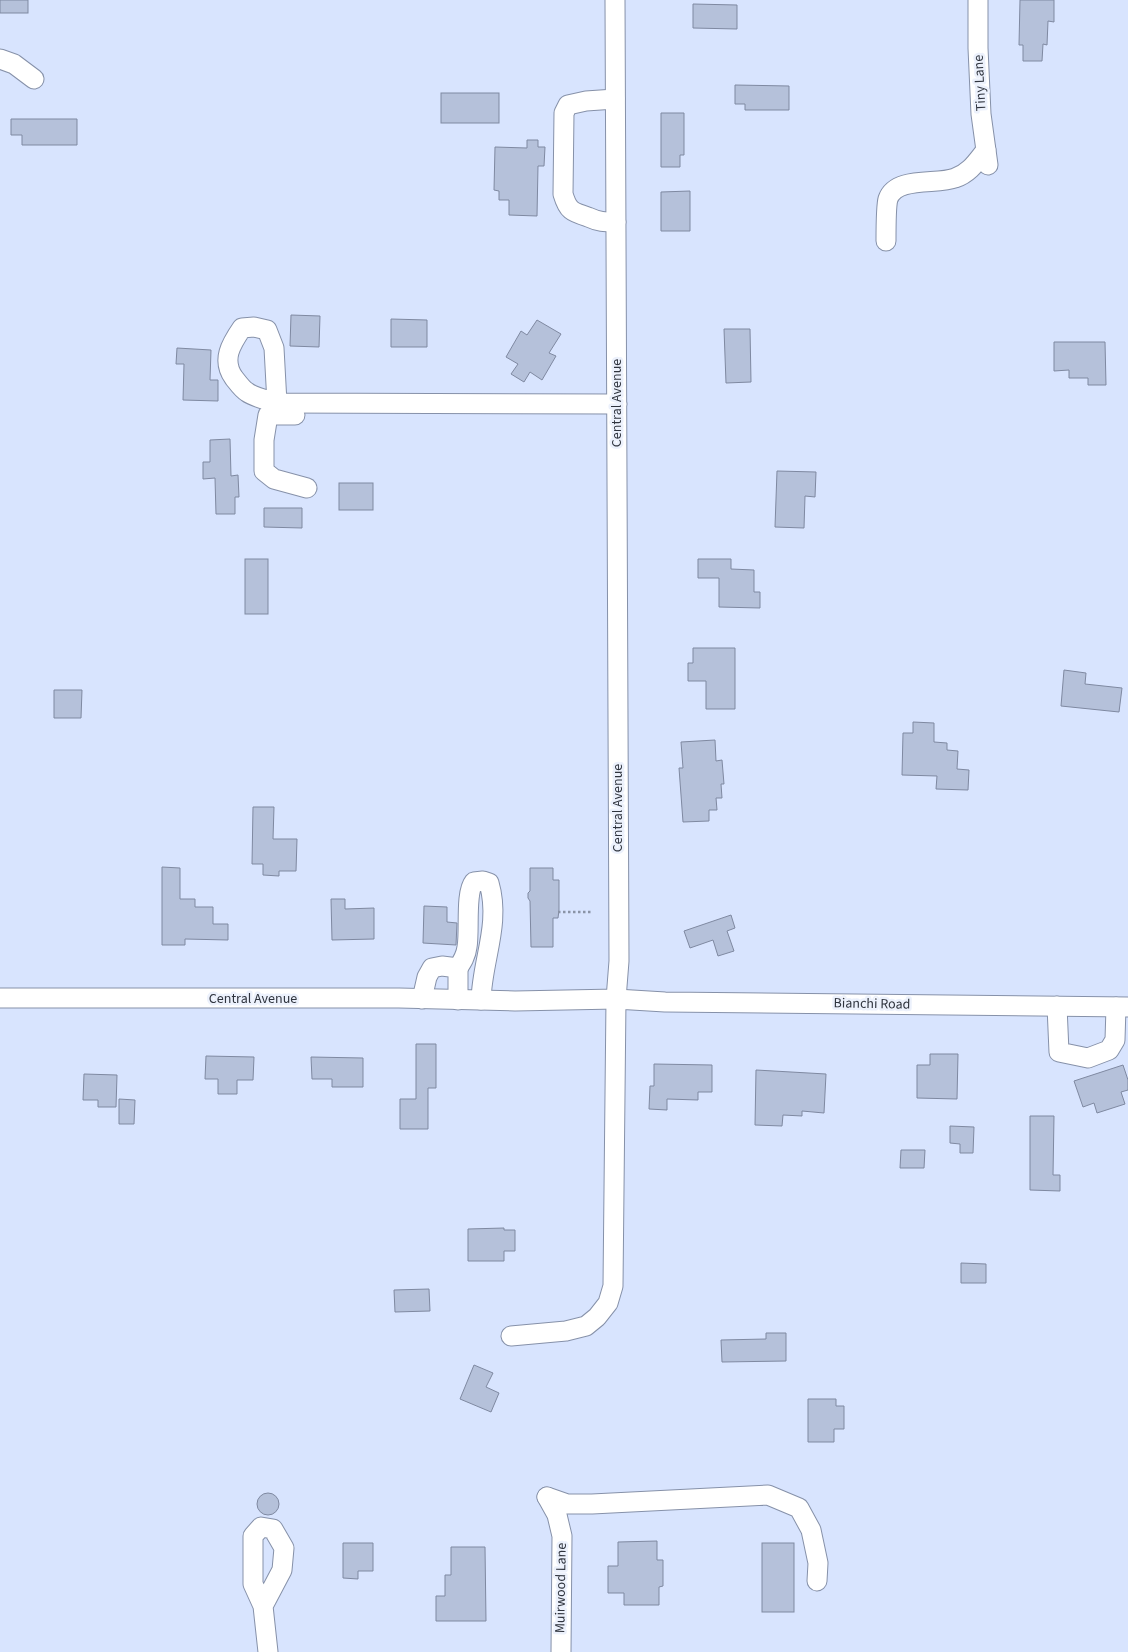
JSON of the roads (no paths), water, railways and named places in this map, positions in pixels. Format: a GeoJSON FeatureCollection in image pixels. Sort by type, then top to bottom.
{"type":"FeatureCollection","features":[{"type":"Feature","properties":{"kind":"street","name":"Central Avenue"},"geometry":{"type":"LineString","coordinates":[[0,998],[515,1001],[616,999],[619,960],[615,0]]}},
{"type":"Feature","properties":{"kind":"street","name":"Tiny Lane"},"geometry":{"type":"LineString","coordinates":[[886,241],[888,198],[897,188],[909,184],[955,179],[987,158],[981,114],[978,0]]}},
{"type":"Feature","properties":{"kind":"street"},"geometry":{"type":"LineString","coordinates":[[0,59],[14,64],[34,79]]}},
{"type":"Feature","properties":{"kind":"street"},"geometry":{"type":"LineString","coordinates":[[615,99],[586,100],[568,105],[564,113],[563,194],[566,204],[574,213],[597,222],[616,222]]}},
{"type":"Feature","properties":{"kind":"street"},"geometry":{"type":"LineString","coordinates":[[277,403],[617,410]]}},
{"type":"Feature","properties":{"kind":"street"},"geometry":{"type":"LineString","coordinates":[[307,488],[274,479],[264,471],[264,440],[268,415],[617,410]]}},
{"type":"Feature","properties":{"kind":"street"},"geometry":{"type":"LineString","coordinates":[[458,1000],[458,968],[464,959],[467,947],[471,885],[474,882],[483,881],[489,883],[494,908],[493,933],[481,990],[481,1000]]}},
{"type":"Feature","properties":{"kind":"street"},"geometry":{"type":"LineString","coordinates":[[422,999],[427,977],[432,968],[448,966],[458,968]]}},
{"type":"Feature","properties":{"kind":"street"},"geometry":{"type":"LineString","coordinates":[[511,1336],[566,1331],[586,1326],[597,1317],[608,1303],[613,1286],[616,999]]}},
{"type":"Feature","properties":{"kind":"street","name":"Bianchi Road"},"geometry":{"type":"LineString","coordinates":[[616,999],[665,1002],[1122,1007]]}},
{"type":"Feature","properties":{"kind":"street"},"geometry":{"type":"LineString","coordinates":[[1057,1006],[1059,1052],[1088,1058],[1109,1050],[1114,1040],[1122,1007]]}},
{"type":"Feature","properties":{"kind":"street","name":"Muirwood Lane"},"geometry":{"type":"LineString","coordinates":[[561,1652],[562,1536],[557,1515],[547,1497],[567,1504],[592,1504],[768,1495],[799,1508],[811,1530],[818,1563],[817,1581]]}},
{"type":"Feature","properties":{"kind":"street"},"geometry":{"type":"LineString","coordinates":[[263,1606],[268,1652]]}}]}
